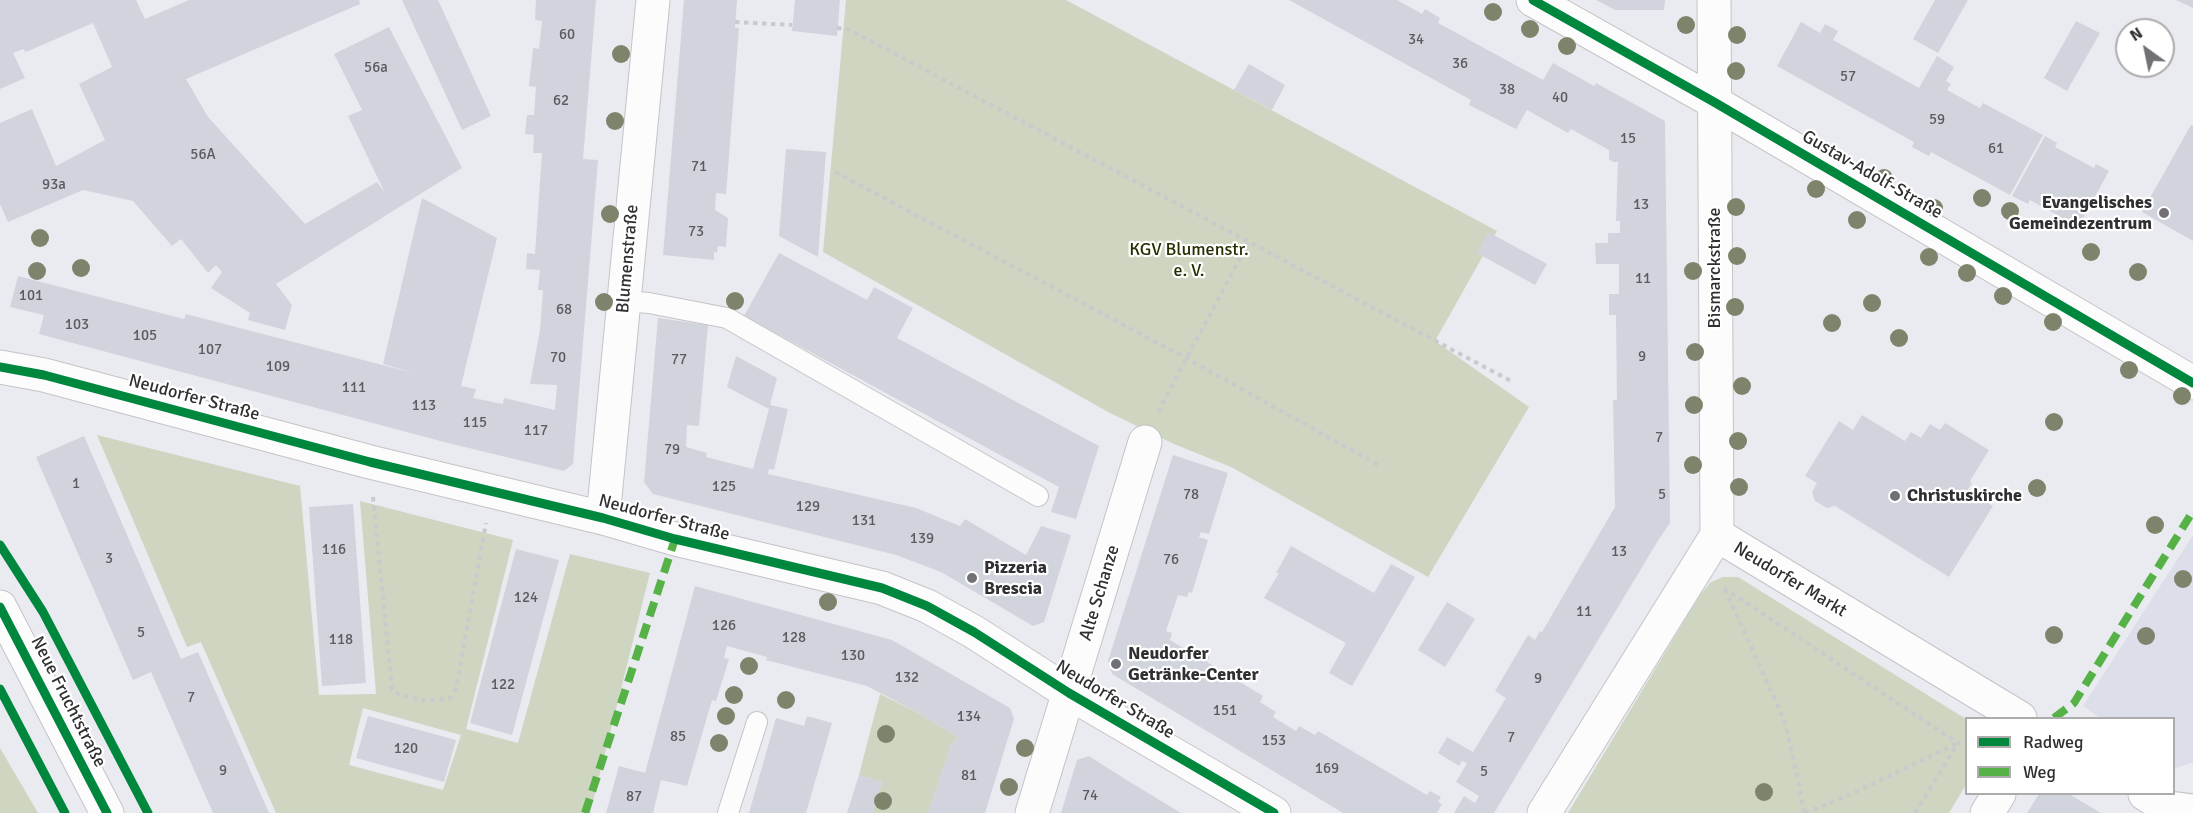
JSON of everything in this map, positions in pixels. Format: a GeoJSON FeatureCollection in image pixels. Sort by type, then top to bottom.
{"type":"FeatureCollection","features":[{"type":"Feature","properties":{"kind":"street","name":"Blumenstraße"},"geometry":{"type":"LineString","coordinates":[[603,518],[652,0]]}},
{"type":"Feature","properties":{"kind":"street","name":"Gustav-Adolf-Straße"},"geometry":{"type":"LineString","coordinates":[[1533,0],[1714,102],[2193,383]]}},
{"type":"Feature","properties":{"kind":"street","name":"Bismarckstraße"},"geometry":{"type":"LineString","coordinates":[[1714,0],[1717,536]]}},
{"type":"Feature","properties":{"kind":"street","name":"Neudorfer Straße"},"geometry":{"type":"LineString","coordinates":[[0,367],[44,375],[370,462],[603,518],[675,539],[882,588],[927,606],[974,632],[1070,693],[1274,813]]}},
{"type":"Feature","properties":{"kind":"street","name":"Alte Schanze"},"geometry":{"type":"LineString","coordinates":[[1032,813],[1146,442]]}},
{"type":"Feature","properties":{"kind":"street","name":"Neudorfer Markt"},"geometry":{"type":"LineString","coordinates":[[1544,813],[1717,536],[2018,717]]}},
{"type":"Feature","properties":{"kind":"street","name":"Neue Fruchtstraße"},"geometry":{"type":"LineString","coordinates":[[0,607],[107,813]]}},
{"type":"Feature","properties":{"kind":"street"},"geometry":{"type":"LineString","coordinates":[[1987,813],[1998,795]]}},
{"type":"Feature","properties":{"kind":"street"},"geometry":{"type":"LineString","coordinates":[[2147,795],[2168,808],[2193,811]]}},
{"type":"Feature","properties":{"kind":"lane"},"geometry":{"type":"LineString","coordinates":[[624,301],[649,303],[727,318],[1038,496]]}},
{"type":"Feature","properties":{"kind":"lane"},"geometry":{"type":"LineString","coordinates":[[728,813],[757,722]]}},
{"type":"Feature","properties":{"kind":"path"},"geometry":{"type":"LineString","coordinates":[[735,22],[792,26]]}},
{"type":"Feature","properties":{"kind":"path"},"geometry":{"type":"LineString","coordinates":[[837,28],[848,29],[1511,381]]}},
{"type":"Feature","properties":{"kind":"path"},"geometry":{"type":"LineString","coordinates":[[835,172],[1186,358],[1380,466]]}},
{"type":"Feature","properties":{"kind":"path"},"geometry":{"type":"LineString","coordinates":[[1146,442],[1148,431],[1248,243]]}},
{"type":"Feature","properties":{"kind":"path"},"geometry":{"type":"LineString","coordinates":[[370,462],[392,689],[400,695],[427,701],[450,698],[456,688],[492,493]]}},
{"type":"Feature","properties":{"kind":"path"},"geometry":{"type":"LineString","coordinates":[[1958,743],[1724,588],[1785,722],[1804,813],[1849,795],[1958,743],[1965,742]]}},
{"type":"Feature","properties":{"kind":"path"},"geometry":{"type":"LineString","coordinates":[[1915,813],[1958,743]]}},
{"type":"Feature","properties":{"kind":"shaded area"},"geometry":{"type":"Polygon","coordinates":[[[2193,535],[2193,762],[2175,769],[2175,717],[2099,717],[2083,706],[2193,535]]]}},
{"type":"Feature","properties":{"kind":"green space","name":"KGV Blumenstr. e. V."},"geometry":{"type":"Polygon","coordinates":[[[846,0],[1066,0],[1497,231],[1435,341],[1529,407],[1428,577],[1231,467],[1174,444],[1110,413],[823,252],[846,0]]]}},
{"type":"Feature","properties":{"kind":"green space"},"geometry":{"type":"Polygon","coordinates":[[[97,435],[300,486],[319,695],[376,694],[360,501],[513,540],[466,729],[518,743],[570,554],[650,573],[590,813],[276,813],[201,642],[187,647],[97,435]],[[363,708],[349,765],[443,790],[461,735],[363,708]]]}},
{"type":"Feature","properties":{"kind":"green space"},"geometry":{"type":"Polygon","coordinates":[[[1723,577],[1738,577],[1965,718],[1965,787],[1949,813],[1568,813],[1700,595],[1711,582],[1723,577]]]}},
{"type":"Feature","properties":{"kind":"green space"},"geometry":{"type":"Polygon","coordinates":[[[880,694],[922,715],[957,737],[956,743],[952,742],[928,813],[872,813],[882,782],[859,775],[880,694]]]}},
{"type":"Feature","properties":{"kind":"green space"},"geometry":{"type":"Polygon","coordinates":[[[0,748],[38,813],[0,813],[0,748]]]}},
{"type":"Feature","properties":{"kind":"building"},"geometry":{"type":"Polygon","coordinates":[[[0,0],[136,0],[145,19],[189,0],[359,0],[360,4],[186,79],[208,117],[305,224],[377,182],[385,193],[348,116],[362,110],[334,54],[389,27],[462,168],[276,284],[292,305],[285,330],[248,320],[250,313],[211,288],[222,272],[216,265],[208,273],[181,239],[172,246],[133,201],[83,190],[8,222],[0,204],[0,123],[32,109],[56,166],[105,140],[79,84],[112,67],[93,23],[26,52],[23,49],[13,53],[25,78],[0,89],[0,0]]]}},
{"type":"Feature","properties":{"kind":"building"},"geometry":{"type":"Polygon","coordinates":[[[402,0],[438,0],[491,116],[462,130],[402,0]]]}},
{"type":"Feature","properties":{"kind":"building"},"geometry":{"type":"Polygon","coordinates":[[[536,0],[596,0],[583,159],[598,160],[573,464],[564,471],[448,443],[39,334],[44,315],[10,307],[18,276],[184,319],[186,314],[417,374],[383,364],[422,198],[497,238],[461,386],[476,389],[473,398],[503,404],[504,398],[555,410],[557,385],[530,384],[540,330],[543,290],[538,290],[540,270],[526,269],[527,253],[535,254],[542,153],[533,153],[534,135],[525,134],[527,115],[534,115],[536,87],[529,86],[533,48],[539,49],[542,21],[535,20],[536,0]]]}},
{"type":"Feature","properties":{"kind":"building"},"geometry":{"type":"Polygon","coordinates":[[[684,0],[737,0],[735,28],[739,28],[726,194],[716,193],[715,210],[728,218],[726,247],[718,246],[717,253],[714,252],[714,260],[663,255],[684,0]]]}},
{"type":"Feature","properties":{"kind":"building"},"geometry":{"type":"Polygon","coordinates":[[[795,0],[840,0],[837,36],[792,31],[795,0]]]}},
{"type":"Feature","properties":{"kind":"building"},"geometry":{"type":"Polygon","coordinates":[[[1289,0],[1397,0],[1422,14],[1425,9],[1440,18],[1438,23],[1543,80],[1553,63],[1594,86],[1596,83],[1665,121],[1670,523],[1494,813],[1454,813],[1464,796],[1475,803],[1479,796],[1456,782],[1467,763],[1462,761],[1459,766],[1438,753],[1447,737],[1473,752],[1506,698],[1495,691],[1528,635],[1535,640],[1540,631],[1542,632],[1615,507],[1613,400],[1617,400],[1616,315],[1609,315],[1609,294],[1619,294],[1619,264],[1596,264],[1595,243],[1608,243],[1608,233],[1620,233],[1620,221],[1616,221],[1618,162],[1609,159],[1609,150],[1571,129],[1568,133],[1527,110],[1516,129],[1469,105],[1471,100],[1289,0]]]}},
{"type":"Feature","properties":{"kind":"building"},"geometry":{"type":"Polygon","coordinates":[[[1596,0],[1665,0],[1664,10],[1615,10],[1596,0]]]}},
{"type":"Feature","properties":{"kind":"building"},"geometry":{"type":"Polygon","coordinates":[[[1935,0],[1968,0],[1938,53],[1913,39],[1935,0]]]}},
{"type":"Feature","properties":{"kind":"building"},"geometry":{"type":"Polygon","coordinates":[[[2176,0],[2193,0],[2193,8],[2176,0]]]}},
{"type":"Feature","properties":{"kind":"building"},"geometry":{"type":"Polygon","coordinates":[[[2076,21],[2100,33],[2067,91],[2044,78],[2076,21]]]}},
{"type":"Feature","properties":{"kind":"building"},"geometry":{"type":"Polygon","coordinates":[[[1801,22],[1820,33],[1825,24],[1838,31],[1833,40],[1919,88],[1937,56],[1954,67],[1946,81],[1951,84],[1947,90],[1980,108],[1983,103],[2043,135],[2010,195],[1931,152],[1929,156],[1912,147],[1914,142],[1777,66],[1801,22]]]}},
{"type":"Feature","properties":{"kind":"building"},"geometry":{"type":"Polygon","coordinates":[[[1249,64],[1285,85],[1272,110],[1234,90],[1249,64]]]}},
{"type":"Feature","properties":{"kind":"building"},"geometry":{"type":"Polygon","coordinates":[[[2191,125],[2193,126],[2193,241],[2142,212],[2191,125]]]}},
{"type":"Feature","properties":{"kind":"building"},"geometry":{"type":"Polygon","coordinates":[[[2045,136],[2057,143],[2055,147],[2094,168],[2096,164],[2109,171],[2076,231],[2059,222],[2061,217],[2030,200],[2028,204],[2012,196],[2045,136]]]}},
{"type":"Feature","properties":{"kind":"building"},"geometry":{"type":"Polygon","coordinates":[[[786,149],[826,152],[818,257],[779,236],[786,149]]]}},
{"type":"Feature","properties":{"kind":"building"},"geometry":{"type":"Polygon","coordinates":[[[1488,232],[1547,264],[1535,285],[1477,253],[1488,232]]]}},
{"type":"Feature","properties":{"kind":"building"},"geometry":{"type":"Polygon","coordinates":[[[779,253],[867,300],[874,287],[913,308],[897,338],[1099,446],[1076,519],[1051,512],[1059,487],[744,316],[779,253]]]}},
{"type":"Feature","properties":{"kind":"building"},"geometry":{"type":"Polygon","coordinates":[[[658,318],[708,325],[699,426],[687,425],[686,447],[707,453],[706,457],[753,469],[769,409],[727,387],[736,356],[777,378],[770,405],[788,409],[774,470],[769,469],[768,474],[916,508],[960,526],[965,519],[1026,555],[1041,526],[1071,535],[1044,622],[1033,626],[941,572],[896,555],[653,494],[644,482],[658,318]]]}},
{"type":"Feature","properties":{"kind":"building","name":"Christuskirche"},"geometry":{"type":"Polygon","coordinates":[[[1862,415],[1905,441],[1911,432],[1921,438],[1930,424],[1940,430],[1945,423],[1989,450],[1970,481],[1972,483],[1967,491],[1993,506],[1949,577],[1835,506],[1827,508],[1815,501],[1812,492],[1817,483],[1805,476],[1839,421],[1853,430],[1862,415]]]}},
{"type":"Feature","properties":{"kind":"building"},"geometry":{"type":"Polygon","coordinates":[[[84,436],[181,659],[198,652],[269,813],[213,813],[151,672],[133,680],[36,457],[84,436]]]}},
{"type":"Feature","properties":{"kind":"building"},"geometry":{"type":"Polygon","coordinates":[[[1173,455],[1228,473],[1209,534],[1201,532],[1199,537],[1208,540],[1192,593],[1189,592],[1187,597],[1178,595],[1166,631],[1172,633],[1170,640],[1195,655],[1198,650],[1210,657],[1207,662],[1263,696],[1260,702],[1276,712],[1273,717],[1296,731],[1299,726],[1315,735],[1318,731],[1427,795],[1430,791],[1441,797],[1438,802],[1442,804],[1437,813],[1343,813],[1112,674],[1108,661],[1173,455]]]}},
{"type":"Feature","properties":{"kind":"building"},"geometry":{"type":"Polygon","coordinates":[[[353,504],[366,683],[322,686],[309,507],[353,504]]]}},
{"type":"Feature","properties":{"kind":"building"},"geometry":{"type":"Polygon","coordinates":[[[1291,546],[1374,593],[1391,564],[1415,577],[1352,686],[1329,673],[1346,643],[1264,598],[1291,546]]]}},
{"type":"Feature","properties":{"kind":"building"},"geometry":{"type":"Polygon","coordinates":[[[516,549],[559,560],[512,735],[470,723],[516,549]]]}},
{"type":"Feature","properties":{"kind":"building"},"geometry":{"type":"Polygon","coordinates":[[[695,586],[892,640],[1010,708],[1014,719],[985,813],[928,813],[952,742],[956,743],[957,737],[922,715],[867,686],[766,660],[767,657],[727,646],[724,658],[729,659],[716,701],[712,700],[687,786],[661,780],[653,813],[606,813],[619,766],[645,773],[695,586]]]}},
{"type":"Feature","properties":{"kind":"building"},"geometry":{"type":"Polygon","coordinates":[[[1447,602],[1475,619],[1445,667],[1418,650],[1447,602]]]}},
{"type":"Feature","properties":{"kind":"building"},"geometry":{"type":"Polygon","coordinates":[[[368,716],[456,740],[444,782],[356,758],[368,716]]]}},
{"type":"Feature","properties":{"kind":"building"},"geometry":{"type":"Polygon","coordinates":[[[807,716],[832,723],[806,813],[749,813],[776,718],[804,726],[807,716]]]}},
{"type":"Feature","properties":{"kind":"building"},"geometry":{"type":"Polygon","coordinates":[[[1089,756],[1181,813],[1061,813],[1077,760],[1089,756]]]}},
{"type":"Feature","properties":{"kind":"building"},"geometry":{"type":"Polygon","coordinates":[[[859,775],[882,782],[872,813],[847,813],[859,775]]]}},
{"type":"Feature","properties":{"kind":"building"},"geometry":{"type":"Polygon","coordinates":[[[2038,795],[2071,795],[2101,813],[2027,813],[2038,795]]]}},
{"type":"Feature","properties":{"kind":"marked path"},"geometry":{"type":"LineString","coordinates":[[2055,717],[2074,703],[2193,511]]}},
{"type":"Feature","properties":{"kind":"marked path"},"geometry":{"type":"LineString","coordinates":[[585,813],[675,539]]}},
{"type":"Feature","properties":{"kind":"cycle path"},"geometry":{"type":"LineString","coordinates":[[1533,0],[1714,102],[2193,383]]}},
{"type":"Feature","properties":{"kind":"cycle path"},"geometry":{"type":"LineString","coordinates":[[0,367],[44,375],[370,462],[603,518],[675,539],[882,588],[927,606],[974,632],[1069,693],[1274,813]]}},
{"type":"Feature","properties":{"kind":"cycle path"},"geometry":{"type":"LineString","coordinates":[[0,545],[43,612],[148,813]]}},
{"type":"Feature","properties":{"kind":"cycle path"},"geometry":{"type":"LineString","coordinates":[[0,607],[107,813]]}},
{"type":"Feature","properties":{"kind":"cycle path"},"geometry":{"type":"LineString","coordinates":[[0,689],[65,813]]}},
{"type":"Feature","properties":{"kind":"place","name":"Evangelisches Gemeindezentrum"},"geometry":{"type":"Point","coordinates":[2164,213]}},
{"type":"Feature","properties":{"kind":"place","name":"Christuskirche"},"geometry":{"type":"Point","coordinates":[1895,496]}},
{"type":"Feature","properties":{"kind":"place","name":"Pizzeria Brescia"},"geometry":{"type":"Point","coordinates":[972,578]}},
{"type":"Feature","properties":{"kind":"place","name":"Neudorfer Getränke-Center"},"geometry":{"type":"Point","coordinates":[1116,664]}}]}
